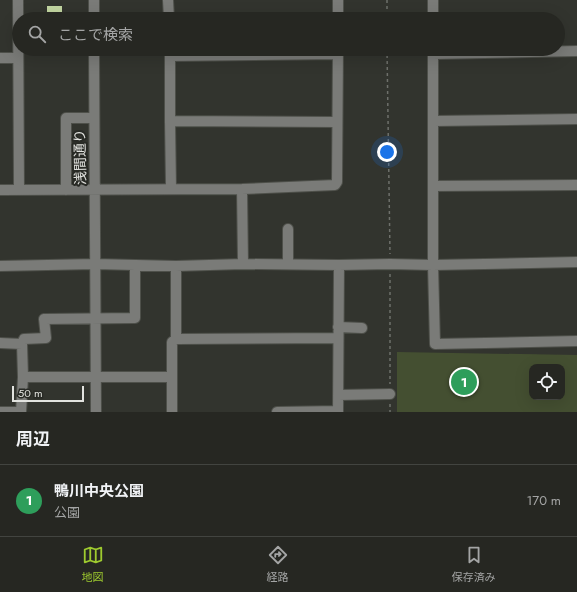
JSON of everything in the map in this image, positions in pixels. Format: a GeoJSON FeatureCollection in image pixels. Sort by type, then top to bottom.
{"type":"FeatureCollection","features":[{"type":"Feature","properties":{"kind":"street"},"geometry":{"type":"LineString","coordinates":[[18,0],[18,12]]}},
{"type":"Feature","properties":{"kind":"street"},"geometry":{"type":"LineString","coordinates":[[94,0],[94,12]]}},
{"type":"Feature","properties":{"kind":"street"},"geometry":{"type":"LineString","coordinates":[[168,0],[169,12]]}},
{"type":"Feature","properties":{"kind":"street"},"geometry":{"type":"LineString","coordinates":[[338,0],[338,12]]}},
{"type":"Feature","properties":{"kind":"street"},"geometry":{"type":"LineString","coordinates":[[433,0],[433,12]]}},
{"type":"Feature","properties":{"kind":"street"},"geometry":{"type":"LineString","coordinates":[[565,52],[577,52]]}},
{"type":"Feature","properties":{"kind":"street","name":"浅間通り"},"geometry":{"type":"LineString","coordinates":[[94,56],[96,412]]}},
{"type":"Feature","properties":{"kind":"street"},"geometry":{"type":"LineString","coordinates":[[170,56],[171,188]]}},
{"type":"Feature","properties":{"kind":"street"},"geometry":{"type":"LineString","coordinates":[[0,190],[171,188],[242,189],[335,185],[337,182],[338,56]]}},
{"type":"Feature","properties":{"kind":"street"},"geometry":{"type":"LineString","coordinates":[[433,56],[433,265],[435,344],[577,341]]}},
{"type":"Feature","properties":{"kind":"street"},"geometry":{"type":"LineString","coordinates":[[0,58],[18,58],[19,190]]}},
{"type":"Feature","properties":{"kind":"street"},"geometry":{"type":"LineString","coordinates":[[66,190],[66,118],[94,118]]}},
{"type":"Feature","properties":{"kind":"street"},"geometry":{"type":"LineString","coordinates":[[433,121],[577,119]]}},
{"type":"Feature","properties":{"kind":"street"},"geometry":{"type":"LineString","coordinates":[[170,121],[338,122]]}},
{"type":"Feature","properties":{"kind":"street"},"geometry":{"type":"LineString","coordinates":[[433,186],[577,185]]}},
{"type":"Feature","properties":{"kind":"street"},"geometry":{"type":"LineString","coordinates":[[242,189],[243,264]]}},
{"type":"Feature","properties":{"kind":"street"},"geometry":{"type":"LineString","coordinates":[[288,229],[288,264]]}},
{"type":"Feature","properties":{"kind":"street"},"geometry":{"type":"LineString","coordinates":[[0,266],[95,264],[176,266],[243,264],[433,265],[577,262]]}},
{"type":"Feature","properties":{"kind":"street"},"geometry":{"type":"LineString","coordinates":[[0,412],[22,412],[22,344],[24,339],[46,338],[44,319],[134,318],[135,265]]}},
{"type":"Feature","properties":{"kind":"street"},"geometry":{"type":"LineString","coordinates":[[277,412],[338,412],[339,265]]}},
{"type":"Feature","properties":{"kind":"street"},"geometry":{"type":"LineString","coordinates":[[176,266],[176,340]]}},
{"type":"Feature","properties":{"kind":"street"},"geometry":{"type":"LineString","coordinates":[[338,327],[362,328]]}},
{"type":"Feature","properties":{"kind":"street"},"geometry":{"type":"LineString","coordinates":[[172,412],[172,342],[176,340],[338,338]]}},
{"type":"Feature","properties":{"kind":"street"},"geometry":{"type":"LineString","coordinates":[[0,343],[22,344]]}},
{"type":"Feature","properties":{"kind":"street"},"geometry":{"type":"LineString","coordinates":[[23,377],[172,377]]}},
{"type":"Feature","properties":{"kind":"street"},"geometry":{"type":"LineString","coordinates":[[338,395],[390,394]]}},
{"type":"Feature","properties":{"kind":"path"},"geometry":{"type":"LineString","coordinates":[[387,0],[387,12]]}},
{"type":"Feature","properties":{"kind":"path"},"geometry":{"type":"LineString","coordinates":[[387,56],[390,264],[390,412]]}},
{"type":"Feature","properties":{"kind":"green space"},"geometry":{"type":"Polygon","coordinates":[[[397,352],[577,355],[577,412],[397,412],[397,352]]]}},
{"type":"Feature","properties":{"kind":"building"},"geometry":{"type":"Polygon","coordinates":[[[47,6],[62,6],[62,12],[47,12],[47,6]]]}},
{"type":"Feature","properties":{"kind":"place","name":"鴨川中央公園"},"geometry":{"type":"Point","coordinates":[464,382]}}]}
